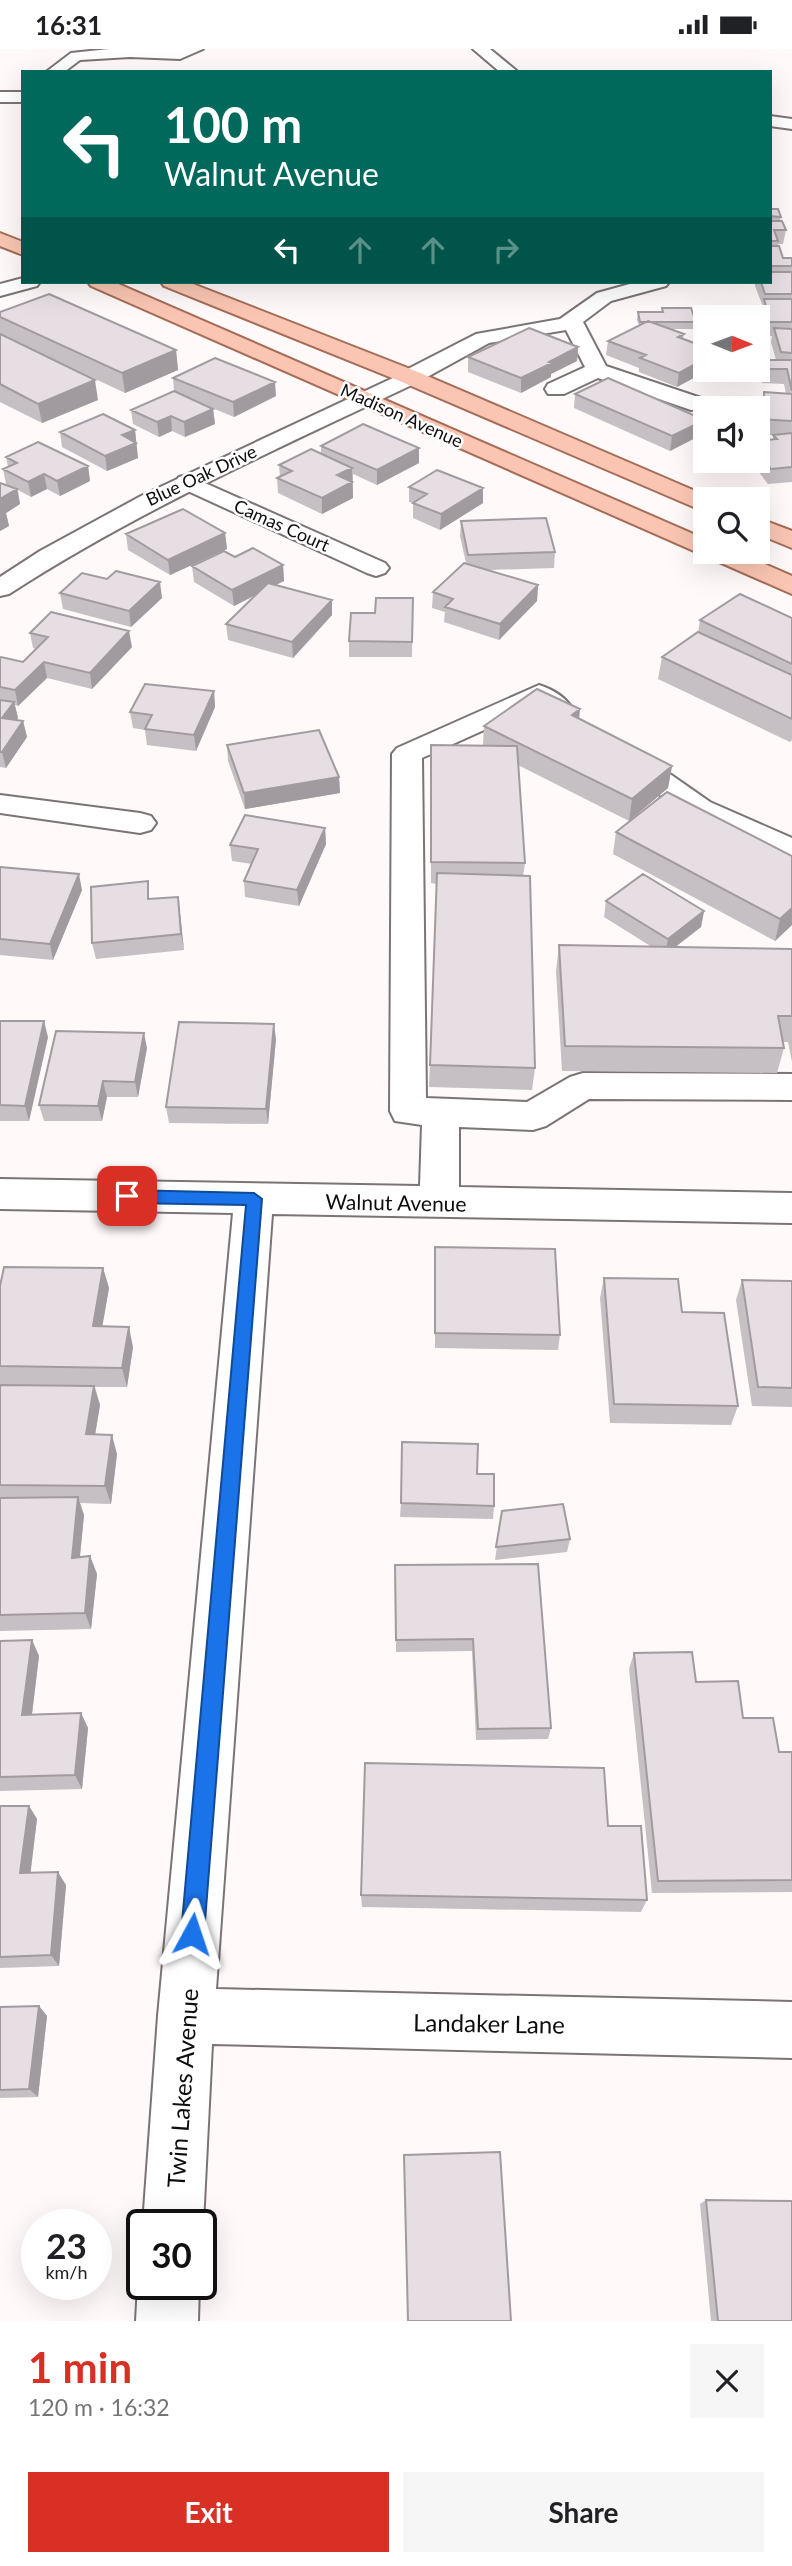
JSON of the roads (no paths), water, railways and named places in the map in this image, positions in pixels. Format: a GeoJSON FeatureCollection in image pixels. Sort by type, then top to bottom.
{"type":"FeatureCollection","features":[{"type":"Feature","properties":{"kind":"main road"},"geometry":{"type":"LineString","coordinates":[[0,239],[21,248]]}},
{"type":"Feature","properties":{"kind":"main road","name":"Madison Avenue"},"geometry":{"type":"LineString","coordinates":[[103,284],[693,543]]}},
{"type":"Feature","properties":{"kind":"main road","name":"Madison Avenue"},"geometry":{"type":"LineString","coordinates":[[176,284],[410,377],[693,498]]}},
{"type":"Feature","properties":{"kind":"main road"},"geometry":{"type":"LineString","coordinates":[[770,530],[792,540]]}},
{"type":"Feature","properties":{"kind":"main road"},"geometry":{"type":"LineString","coordinates":[[742,564],[792,586]]}},
{"type":"Feature","properties":{"kind":"street"},"geometry":{"type":"LineString","coordinates":[[57,70],[76,57],[132,50],[180,54],[195,49]]}},
{"type":"Feature","properties":{"kind":"street"},"geometry":{"type":"LineString","coordinates":[[481,49],[508,70]]}},
{"type":"Feature","properties":{"kind":"street"},"geometry":{"type":"LineString","coordinates":[[0,97],[21,97]]}},
{"type":"Feature","properties":{"kind":"street"},"geometry":{"type":"LineString","coordinates":[[783,122],[792,141]]}},
{"type":"Feature","properties":{"kind":"street"},"geometry":{"type":"LineString","coordinates":[[0,290],[22,284]]}},
{"type":"Feature","properties":{"kind":"street"},"geometry":{"type":"LineString","coordinates":[[597,370],[572,320],[604,297],[652,284]]}},
{"type":"Feature","properties":{"kind":"street","name":"Blue Oak Drive"},"geometry":{"type":"LineString","coordinates":[[0,588],[132,507],[365,399],[483,338],[558,326],[572,320]]}},
{"type":"Feature","properties":{"kind":"street"},"geometry":{"type":"LineString","coordinates":[[555,389],[597,370],[693,403]]}},
{"type":"Feature","properties":{"kind":"street","name":"Camas Court"},"geometry":{"type":"LineString","coordinates":[[187,482],[376,568]]}},
{"type":"Feature","properties":{"kind":"street"},"geometry":{"type":"LineString","coordinates":[[792,850],[699,809],[539,694],[407,754],[408,1111],[533,1116],[583,1087],[792,1087]]}},
{"type":"Feature","properties":{"kind":"street"},"geometry":{"type":"LineString","coordinates":[[0,804],[140,823]]}},
{"type":"Feature","properties":{"kind":"street"},"geometry":{"type":"LineString","coordinates":[[439,1203],[441,1112]]}},
{"type":"Feature","properties":{"kind":"street","name":"Walnut Avenue"},"geometry":{"type":"LineString","coordinates":[[0,1194],[792,1208]]}},
{"type":"Feature","properties":{"kind":"street","name":"Twin Lakes Avenue"},"geometry":{"type":"LineString","coordinates":[[174,2209],[186,2016],[254,1199]]}},
{"type":"Feature","properties":{"kind":"street","name":"Landaker Lane"},"geometry":{"type":"LineString","coordinates":[[186,2016],[792,2030]]}},
{"type":"Feature","properties":{"kind":"street"},"geometry":{"type":"LineString","coordinates":[[167,2321],[168,2300]]}}]}
